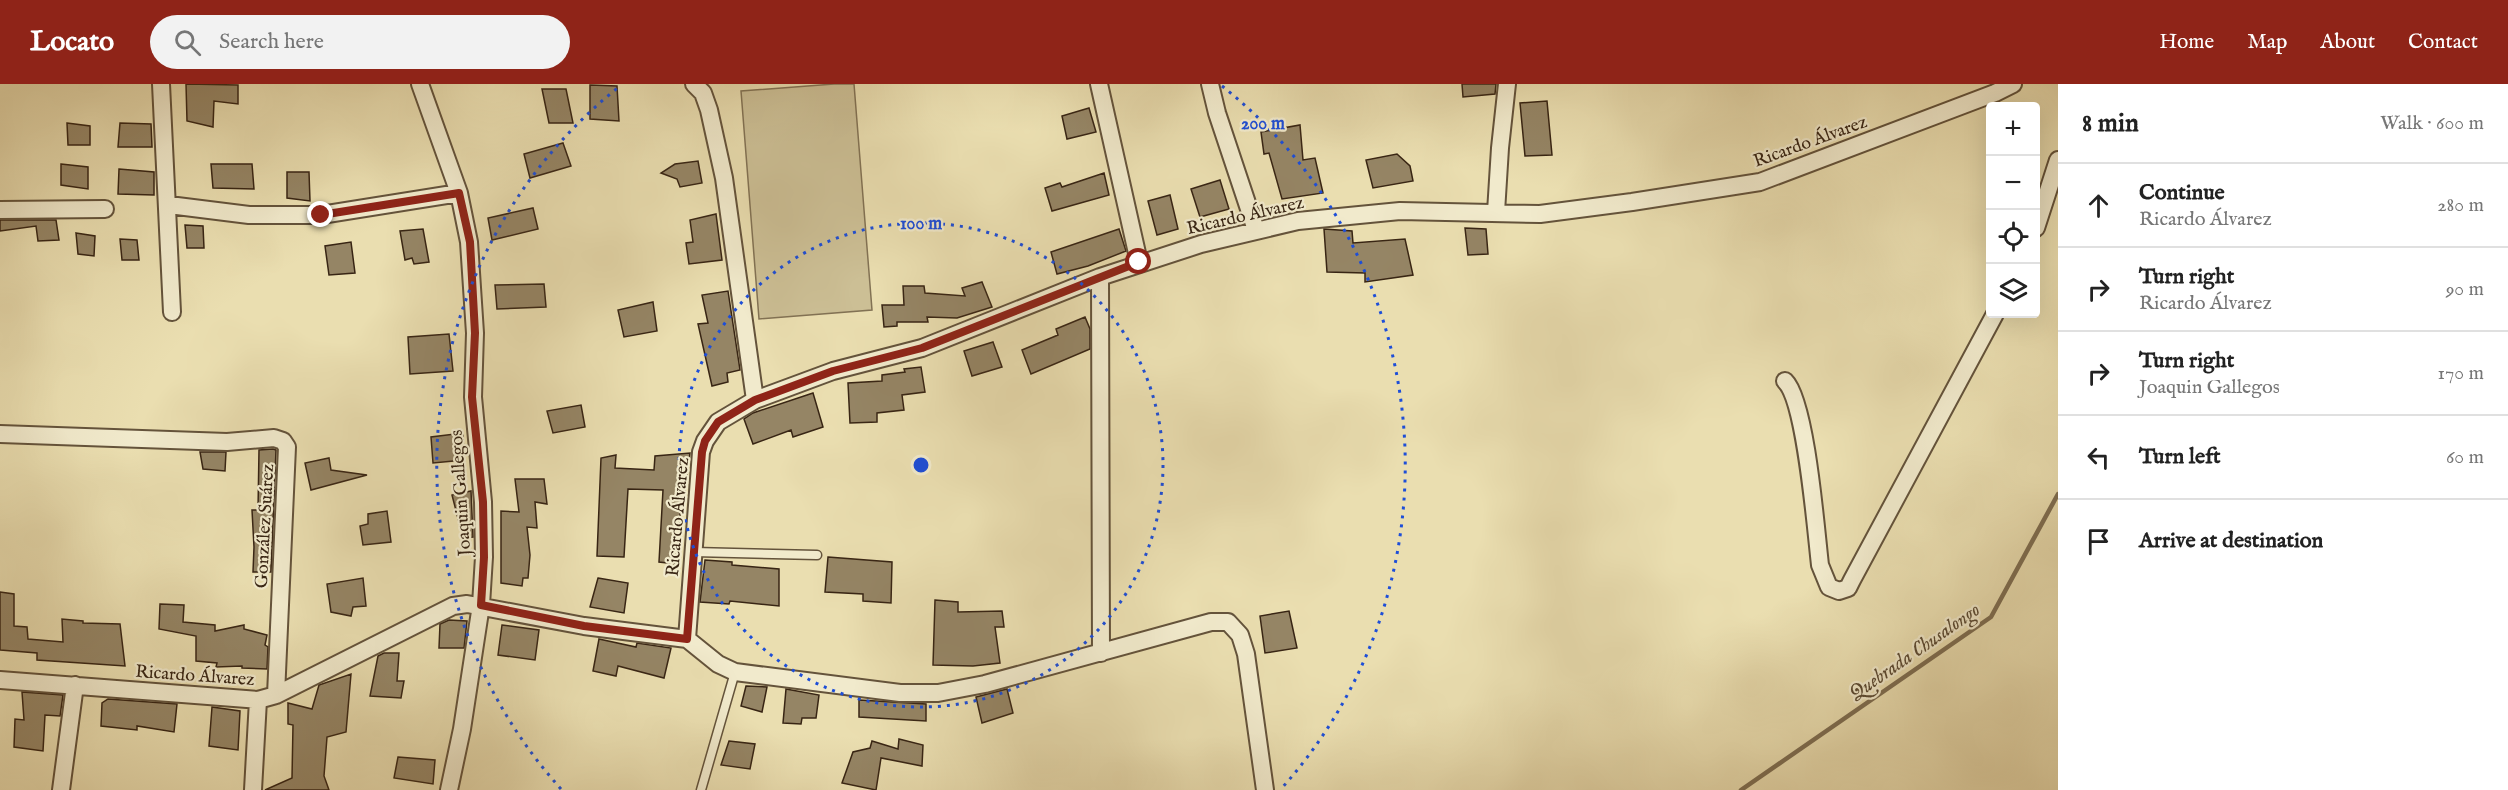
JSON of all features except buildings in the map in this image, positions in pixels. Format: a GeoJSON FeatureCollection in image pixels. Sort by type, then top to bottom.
{"type":"FeatureCollection","features":[{"type":"Feature","properties":{"kind":"street"},"geometry":{"type":"LineString","coordinates":[[161,84],[169,206],[172,312]]}},
{"type":"Feature","properties":{"kind":"street","name":"Joaquin Gallegos"},"geometry":{"type":"LineString","coordinates":[[420,84],[459,193],[470,242],[475,333],[472,397],[483,502],[484,546],[481,605],[462,729],[449,790]]}},
{"type":"Feature","properties":{"kind":"street"},"geometry":{"type":"LineString","coordinates":[[694,84],[703,93],[709,110],[724,178],[755,400]]}},
{"type":"Feature","properties":{"kind":"street"},"geometry":{"type":"LineString","coordinates":[[1099,84],[1139,262]]}},
{"type":"Feature","properties":{"kind":"street"},"geometry":{"type":"LineString","coordinates":[[1210,84],[1243,196],[1257,230]]}},
{"type":"Feature","properties":{"kind":"street"},"geometry":{"type":"LineString","coordinates":[[1496,212],[1507,84]]}},
{"type":"Feature","properties":{"kind":"street","name":"Ricardo Álvarez"},"geometry":{"type":"LineString","coordinates":[[0,680],[258,700],[276,695],[453,606],[481,605],[584,626],[687,639],[702,452],[705,441],[718,422],[755,400],[833,371],[922,348],[1139,262],[1257,230],[1298,221],[1400,211],[1540,214],[1760,182],[1995,93],[2013,84]]}},
{"type":"Feature","properties":{"kind":"street"},"geometry":{"type":"LineString","coordinates":[[2040,216],[2058,160]]}},
{"type":"Feature","properties":{"kind":"street"},"geometry":{"type":"LineString","coordinates":[[169,206],[249,215],[321,215],[459,193]]}},
{"type":"Feature","properties":{"kind":"street"},"geometry":{"type":"LineString","coordinates":[[0,210],[105,209]]}},
{"type":"Feature","properties":{"kind":"street"},"geometry":{"type":"LineString","coordinates":[[1100,277],[1101,653]]}},
{"type":"Feature","properties":{"kind":"street"},"geometry":{"type":"LineString","coordinates":[[1785,381],[1793,393],[1804,442],[1820,565],[1829,587],[1839,591],[1848,588],[1993,318]]}},
{"type":"Feature","properties":{"kind":"street","name":"González Suárez"},"geometry":{"type":"LineString","coordinates":[[0,434],[127,440],[167,439],[226,442],[274,438],[283,441],[287,447],[276,695]]}},
{"type":"Feature","properties":{"kind":"street"},"geometry":{"type":"LineString","coordinates":[[687,639],[718,664],[735,672],[900,693],[938,693],[985,684],[1211,622],[1228,622],[1240,635],[1246,654],[1264,790]]}},
{"type":"Feature","properties":{"kind":"street"},"geometry":{"type":"LineString","coordinates":[[61,790],[75,685]]}},
{"type":"Feature","properties":{"kind":"street"},"geometry":{"type":"LineString","coordinates":[[253,790],[258,700]]}},
{"type":"Feature","properties":{"kind":"lane"},"geometry":{"type":"LineString","coordinates":[[694,552],[817,555]]}},
{"type":"Feature","properties":{"kind":"lane"},"geometry":{"type":"LineString","coordinates":[[701,790],[735,672]]}},
{"type":"Feature","properties":{"kind":"shaded area"},"geometry":{"type":"Polygon","coordinates":[[[854,84],[872,310],[759,319],[741,91],[854,84]]]}},
{"type":"Feature","properties":{"kind":"waterway","name":"Quebrada Chusalongo"},"geometry":{"type":"LineString","coordinates":[[1741,790],[1991,617],[2058,494]]}},
{"type":"Feature","properties":{"kind":"route"},"geometry":{"type":"LineString","coordinates":[[321,215],[459,193],[470,242],[475,333],[472,397],[483,502],[484,557],[481,605],[584,626],[687,639],[702,452],[705,441],[718,422],[755,400],[833,371],[922,348],[1139,262]]}}]}
